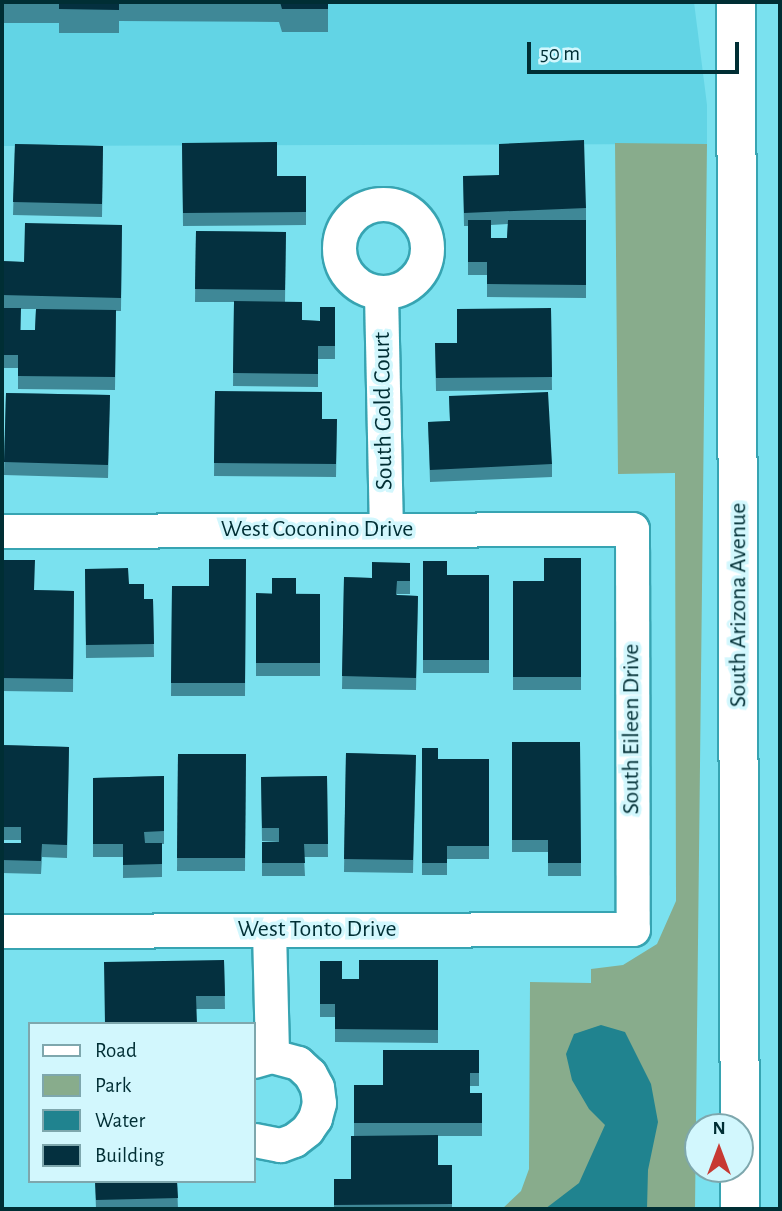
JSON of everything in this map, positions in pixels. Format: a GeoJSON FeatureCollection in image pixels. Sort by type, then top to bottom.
{"type":"FeatureCollection","features":[{"type":"Feature","properties":{"kind":"main road","name":"South Arizona Avenue"},"geometry":{"type":"LineString","coordinates":[[736,2],[740,1209]]}},
{"type":"Feature","properties":{"kind":"street","name":"South Gold Court"},"geometry":{"type":"LineString","coordinates":[[381,293],[386,529]]}},
{"type":"Feature","properties":{"kind":"street","name":"West Coconino Drive"},"geometry":{"type":"LineString","coordinates":[[2,531],[632,528]]}},
{"type":"Feature","properties":{"kind":"street","name":"South Eileen Drive"},"geometry":{"type":"LineString","coordinates":[[632,528],[633,929]]}},
{"type":"Feature","properties":{"kind":"street","name":"West Tonto Drive"},"geometry":{"type":"LineString","coordinates":[[2,931],[633,929]]}},
{"type":"Feature","properties":{"kind":"street"},"geometry":{"type":"LineString","coordinates":[[256,1141],[264,1144],[280,1144],[294,1140],[307,1130],[315,1118],[319,1103],[317,1087],[310,1074],[298,1063],[263,1058],[269,930]]}},
{"type":"Feature","properties":{"kind":"shaded area"},"geometry":{"type":"Polygon","coordinates":[[[2,2],[694,2],[707,105],[707,144],[2,146],[2,2]]]}},
{"type":"Feature","properties":{"kind":"green space"},"geometry":{"type":"Polygon","coordinates":[[[615,143],[707,144],[696,1113],[684,1113],[684,1183],[695,1183],[695,1209],[502,1209],[521,1191],[529,1169],[530,982],[591,983],[591,969],[623,965],[657,944],[676,901],[675,473],[618,474],[615,143]]]}},
{"type":"Feature","properties":{"kind":"water"},"geometry":{"type":"Polygon","coordinates":[[[601,1025],[625,1032],[651,1084],[658,1122],[648,1170],[647,1209],[545,1209],[579,1183],[605,1125],[589,1109],[572,1080],[566,1054],[574,1034],[601,1025]]]}},
{"type":"Feature","properties":{"kind":"building"},"geometry":{"type":"Polygon","coordinates":[[[59,2],[119,2],[119,10],[59,9],[59,2]]]}},
{"type":"Feature","properties":{"kind":"building"},"geometry":{"type":"Polygon","coordinates":[[[280,2],[328,2],[328,9],[282,9],[280,2]]]}},
{"type":"Feature","properties":{"kind":"building"},"geometry":{"type":"Polygon","coordinates":[[[584,140],[586,208],[464,213],[463,176],[499,175],[499,144],[584,140]]]}},
{"type":"Feature","properties":{"kind":"building"},"geometry":{"type":"Polygon","coordinates":[[[277,142],[277,176],[306,176],[306,212],[183,213],[182,143],[277,142]]]}},
{"type":"Feature","properties":{"kind":"building"},"geometry":{"type":"Polygon","coordinates":[[[15,144],[103,146],[102,204],[13,202],[15,144]]]}},
{"type":"Feature","properties":{"kind":"building"},"geometry":{"type":"Polygon","coordinates":[[[468,220],[491,220],[491,238],[507,238],[508,220],[586,220],[586,285],[487,284],[487,262],[468,262],[468,220]]]}},
{"type":"Feature","properties":{"kind":"building"},"geometry":{"type":"Polygon","coordinates":[[[25,223],[122,225],[121,298],[2,295],[2,261],[24,262],[25,223]]]}},
{"type":"Feature","properties":{"kind":"building"},"geometry":{"type":"Polygon","coordinates":[[[196,231],[286,232],[285,290],[195,289],[196,231]]]}},
{"type":"Feature","properties":{"kind":"building"},"geometry":{"type":"Polygon","coordinates":[[[234,301],[302,302],[302,320],[320,321],[320,307],[335,307],[335,346],[318,346],[318,374],[233,373],[234,301]]]}},
{"type":"Feature","properties":{"kind":"building"},"geometry":{"type":"Polygon","coordinates":[[[2,308],[21,308],[20,330],[35,330],[36,309],[116,310],[115,377],[18,376],[18,355],[2,355],[2,308]]]}},
{"type":"Feature","properties":{"kind":"building"},"geometry":{"type":"Polygon","coordinates":[[[551,308],[552,377],[436,378],[435,343],[457,343],[457,309],[551,308]]]}},
{"type":"Feature","properties":{"kind":"building"},"geometry":{"type":"Polygon","coordinates":[[[215,391],[322,392],[322,419],[337,419],[336,464],[214,463],[215,391]]]}},
{"type":"Feature","properties":{"kind":"building"},"geometry":{"type":"Polygon","coordinates":[[[548,392],[552,464],[430,470],[428,422],[450,421],[449,396],[548,392]]]}},
{"type":"Feature","properties":{"kind":"building"},"geometry":{"type":"Polygon","coordinates":[[[6,393],[110,395],[108,465],[4,462],[6,393]]]}},
{"type":"Feature","properties":{"kind":"building"},"geometry":{"type":"Polygon","coordinates":[[[544,558],[581,558],[581,677],[513,677],[513,581],[544,581],[544,558]]]}},
{"type":"Feature","properties":{"kind":"building"},"geometry":{"type":"Polygon","coordinates":[[[209,559],[246,559],[245,683],[171,683],[172,586],[209,586],[209,559]]]}},
{"type":"Feature","properties":{"kind":"building"},"geometry":{"type":"Polygon","coordinates":[[[2,560],[35,560],[34,590],[74,591],[73,679],[2,678],[2,560]]]}},
{"type":"Feature","properties":{"kind":"building"},"geometry":{"type":"Polygon","coordinates":[[[423,561],[447,561],[447,575],[489,575],[489,660],[423,660],[423,561]]]}},
{"type":"Feature","properties":{"kind":"building"},"geometry":{"type":"Polygon","coordinates":[[[372,562],[410,563],[410,581],[397,581],[396,595],[418,596],[416,678],[342,676],[344,577],[372,578],[372,562]]]}},
{"type":"Feature","properties":{"kind":"building"},"geometry":{"type":"Polygon","coordinates":[[[128,568],[129,584],[144,584],[144,599],[153,599],[154,644],[86,645],[85,569],[128,568]]]}},
{"type":"Feature","properties":{"kind":"building"},"geometry":{"type":"Polygon","coordinates":[[[272,578],[296,578],[296,594],[320,594],[320,663],[256,663],[256,593],[272,594],[272,578]]]}},
{"type":"Feature","properties":{"kind":"building"},"geometry":{"type":"Polygon","coordinates":[[[512,742],[580,742],[581,863],[548,863],[548,840],[512,840],[512,742]]]}},
{"type":"Feature","properties":{"kind":"building"},"geometry":{"type":"Polygon","coordinates":[[[2,745],[69,747],[67,845],[42,844],[41,861],[2,860],[2,843],[21,843],[21,827],[2,827],[2,745]]]}},
{"type":"Feature","properties":{"kind":"building"},"geometry":{"type":"Polygon","coordinates":[[[422,748],[438,748],[438,759],[489,759],[489,846],[447,846],[447,863],[422,863],[422,748]]]}},
{"type":"Feature","properties":{"kind":"building"},"geometry":{"type":"Polygon","coordinates":[[[346,753],[416,755],[413,860],[344,859],[346,753]]]}},
{"type":"Feature","properties":{"kind":"building"},"geometry":{"type":"Polygon","coordinates":[[[178,754],[246,754],[245,858],[177,858],[178,754]]]}},
{"type":"Feature","properties":{"kind":"building"},"geometry":{"type":"Polygon","coordinates":[[[164,776],[164,831],[144,832],[145,843],[162,843],[162,864],[123,865],[123,844],[93,844],[93,778],[164,776]]]}},
{"type":"Feature","properties":{"kind":"building"},"geometry":{"type":"Polygon","coordinates":[[[327,776],[328,844],[304,844],[305,863],[262,863],[262,842],[279,842],[279,828],[262,828],[261,777],[327,776]]]}},
{"type":"Feature","properties":{"kind":"building"},"geometry":{"type":"Polygon","coordinates":[[[224,960],[225,996],[196,996],[197,1022],[105,1022],[104,962],[224,960]]]}},
{"type":"Feature","properties":{"kind":"building"},"geometry":{"type":"Polygon","coordinates":[[[359,960],[438,960],[438,1030],[335,1029],[335,1004],[320,1004],[320,961],[342,961],[342,979],[359,979],[359,960]]]}},
{"type":"Feature","properties":{"kind":"building"},"geometry":{"type":"Polygon","coordinates":[[[383,1050],[479,1050],[479,1073],[470,1073],[470,1093],[482,1093],[482,1123],[354,1123],[354,1085],[383,1085],[383,1050]]]}},
{"type":"Feature","properties":{"kind":"building"},"geometry":{"type":"Polygon","coordinates":[[[438,1135],[438,1165],[452,1165],[452,1204],[334,1205],[334,1179],[351,1179],[351,1136],[438,1135]]]}},
{"type":"Feature","properties":{"kind":"building"},"geometry":{"type":"Polygon","coordinates":[[[95,1183],[177,1183],[178,1198],[96,1200],[95,1183]]]}}]}
